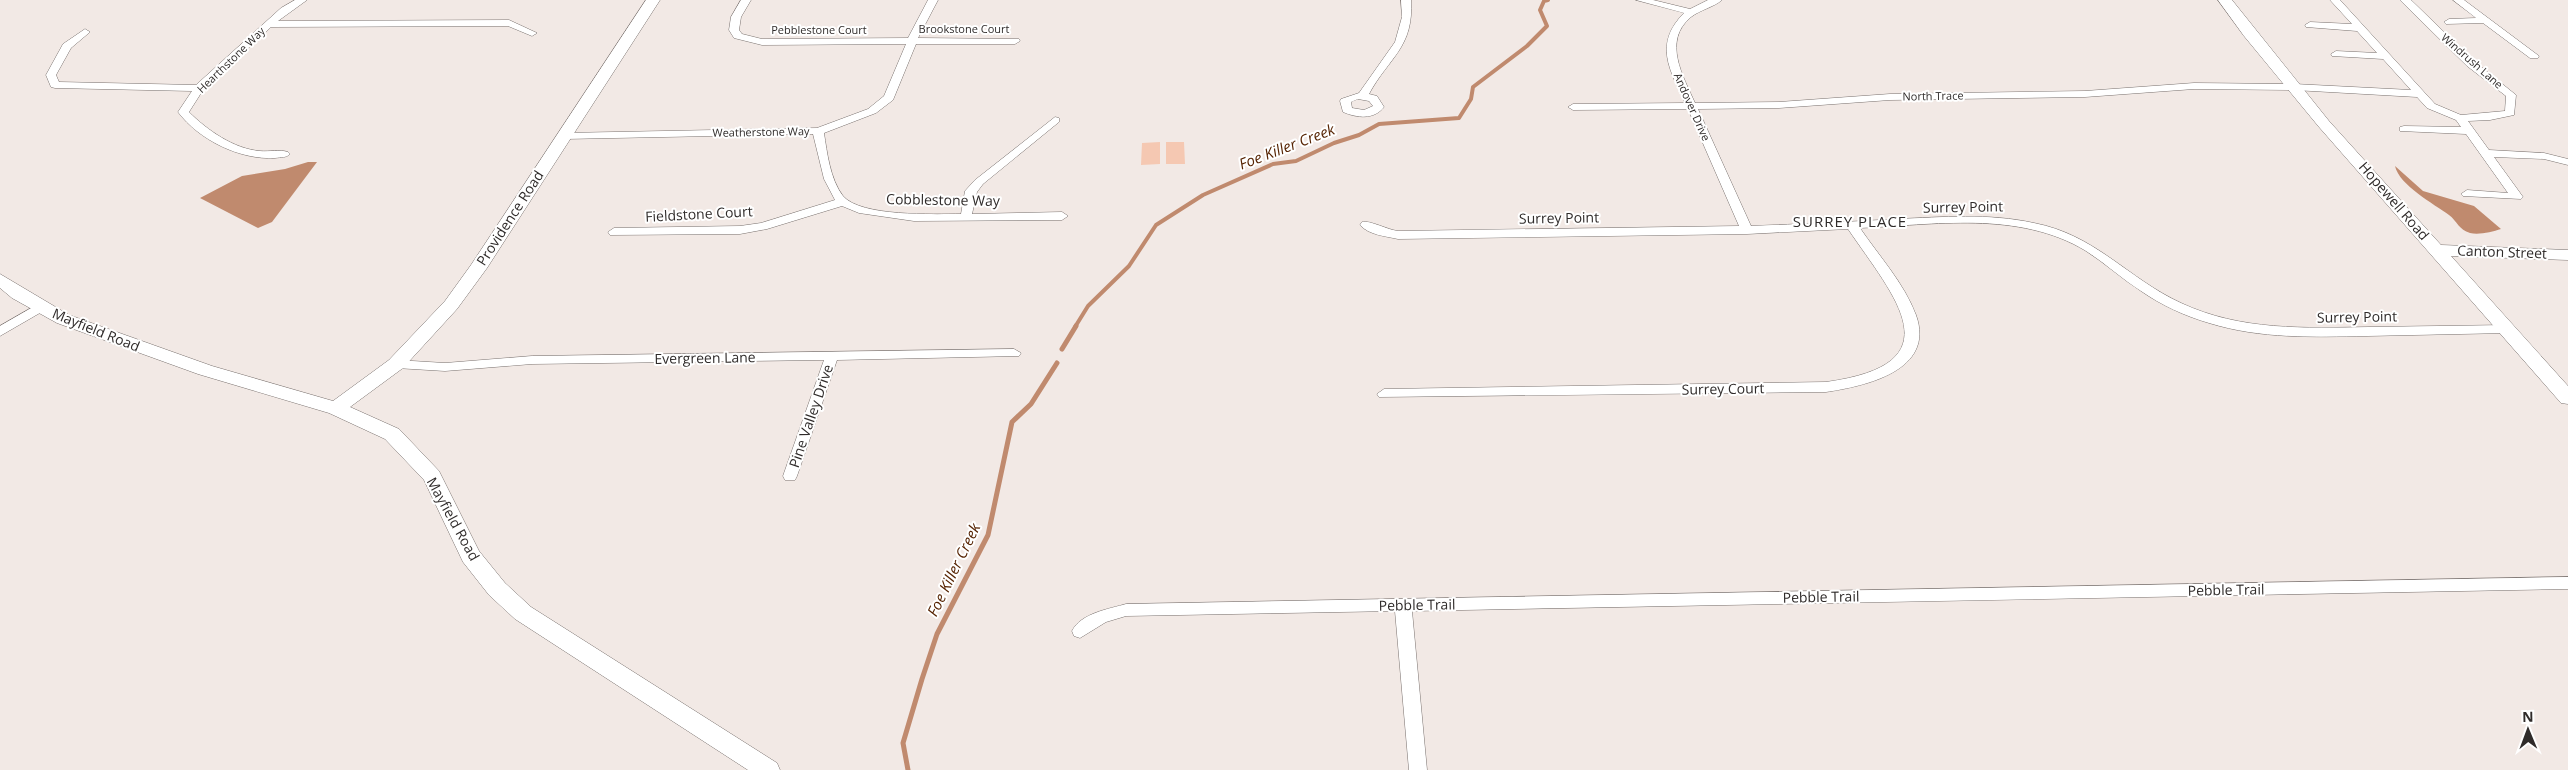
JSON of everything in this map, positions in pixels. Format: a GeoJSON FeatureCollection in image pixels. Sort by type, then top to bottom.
{"type":"FeatureCollection","features":[{"type":"Feature","properties":{"kind":"street","name":"Hearthstone Way"},"geometry":{"type":"LineString","coordinates":[[284,154],[256,154],[229,144],[197,126],[183,112],[199,88],[284,10],[302,0]]}},
{"type":"Feature","properties":{"kind":"street","name":"Providence Road"},"geometry":{"type":"LineString","coordinates":[[336,408],[396,364],[451,305],[478,268],[653,0]]}},
{"type":"Feature","properties":{"kind":"street","name":"Pebblestone Court"},"geometry":{"type":"LineString","coordinates":[[746,0],[733,24],[738,36],[749,40],[776,44],[912,42]]}},
{"type":"Feature","properties":{"kind":"street","name":"Weatherstone Way"},"geometry":{"type":"LineString","coordinates":[[564,136],[818,131],[872,111],[889,98],[912,42],[933,0]]}},
{"type":"Feature","properties":{"kind":"street"},"geometry":{"type":"LineString","coordinates":[[1363,96],[1368,84],[1390,60],[1401,39],[1407,16],[1406,0]]}},
{"type":"Feature","properties":{"kind":"street"},"geometry":{"type":"LineString","coordinates":[[1641,0],[1691,12]]}},
{"type":"Feature","properties":{"kind":"street","name":"Andover Drive"},"geometry":{"type":"LineString","coordinates":[[1717,0],[1691,12],[1675,28],[1670,47],[1672,62],[1747,230]]}},
{"type":"Feature","properties":{"kind":"street","name":"Hopewell Road"},"geometry":{"type":"LineString","coordinates":[[2225,0],[2294,87],[2568,398]]}},
{"type":"Feature","properties":{"kind":"street","name":"Windrush Lane"},"geometry":{"type":"LineString","coordinates":[[2336,0],[2431,106],[2460,118],[2490,117],[2510,113],[2511,95],[2471,64],[2405,0]]}},
{"type":"Feature","properties":{"kind":"street"},"geometry":{"type":"LineString","coordinates":[[2458,0],[2472,4],[2486,20],[2534,56]]}},
{"type":"Feature","properties":{"kind":"street"},"geometry":{"type":"LineString","coordinates":[[2449,22],[2486,20]]}},
{"type":"Feature","properties":{"kind":"street"},"geometry":{"type":"LineString","coordinates":[[269,24],[509,23],[532,33]]}},
{"type":"Feature","properties":{"kind":"street"},"geometry":{"type":"LineString","coordinates":[[2310,25],[2361,28]]}},
{"type":"Feature","properties":{"kind":"street"},"geometry":{"type":"LineString","coordinates":[[85,32],[67,46],[50,75],[55,85],[75,87],[199,88]]}},
{"type":"Feature","properties":{"kind":"street","name":"Brookstone Court"},"geometry":{"type":"LineString","coordinates":[[912,42],[1015,41]]}},
{"type":"Feature","properties":{"kind":"street"},"geometry":{"type":"LineString","coordinates":[[2336,54],[2387,56]]}},
{"type":"Feature","properties":{"kind":"street","name":"North Trace"},"geometry":{"type":"LineString","coordinates":[[1572,107],[1779,105],[1890,97],[2085,94],[2194,86],[2294,87]]}},
{"type":"Feature","properties":{"kind":"street"},"geometry":{"type":"LineString","coordinates":[[2294,87],[2421,94]]}},
{"type":"Feature","properties":{"kind":"street"},"geometry":{"type":"LineString","coordinates":[[2460,118],[2517,197],[2467,194]]}},
{"type":"Feature","properties":{"kind":"street"},"geometry":{"type":"LineString","coordinates":[[966,217],[972,192],[978,182],[1055,120]]}},
{"type":"Feature","properties":{"kind":"street"},"geometry":{"type":"LineString","coordinates":[[2404,129],[2469,131]]}},
{"type":"Feature","properties":{"kind":"street"},"geometry":{"type":"LineString","coordinates":[[818,131],[827,173],[842,202]]}},
{"type":"Feature","properties":{"kind":"street"},"geometry":{"type":"LineString","coordinates":[[2485,153],[2544,156],[2568,162]]}},
{"type":"Feature","properties":{"kind":"street","name":"Cobblestone Way"},"geometry":{"type":"LineString","coordinates":[[842,202],[869,213],[900,216],[1062,216]]}},
{"type":"Feature","properties":{"kind":"street","name":"Fieldstone Court"},"geometry":{"type":"LineString","coordinates":[[614,232],[740,230],[763,226],[842,202]]}},
{"type":"Feature","properties":{"kind":"street","name":"Surrey Point"},"geometry":{"type":"LineString","coordinates":[[1366,225],[1380,232],[1398,235],[1747,230],[1979,219],[2033,226],[2063,235],[2090,248],[2146,289],[2176,306],[2213,320],[2250,329],[2288,332],[2507,329]]}},
{"type":"Feature","properties":{"kind":"street","name":"Surrey Court"},"geometry":{"type":"LineString","coordinates":[[1384,394],[1826,387],[1853,384],[1874,378],[1893,368],[1906,354],[1912,339],[1912,324],[1904,303],[1852,226]]}},
{"type":"Feature","properties":{"kind":"street","name":"Canton Street"},"geometry":{"type":"LineString","coordinates":[[2436,250],[2568,255]]}},
{"type":"Feature","properties":{"kind":"street","name":"Mayfield Road"},"geometry":{"type":"LineString","coordinates":[[0,279],[18,294],[63,319],[154,353],[336,408],[392,434],[432,476],[471,556],[497,589],[523,613],[768,770]]}},
{"type":"Feature","properties":{"kind":"street"},"geometry":{"type":"LineString","coordinates":[[0,332],[40,307]]}},
{"type":"Feature","properties":{"kind":"street","name":"Evergreen Lane"},"geometry":{"type":"LineString","coordinates":[[396,364],[445,367],[532,360],[1014,353]]}},
{"type":"Feature","properties":{"kind":"street","name":"Pine Valley Drive"},"geometry":{"type":"LineString","coordinates":[[790,476],[832,356]]}},
{"type":"Feature","properties":{"kind":"street","name":"Pebble Trail"},"geometry":{"type":"LineString","coordinates":[[1080,631],[1102,617],[1126,610],[2568,584]]}},
{"type":"Feature","properties":{"kind":"street"},"geometry":{"type":"LineString","coordinates":[[1403,605],[1418,770]]}},
{"type":"Feature","properties":{"kind":"shaded area"},"geometry":{"type":"Polygon","coordinates":[[[1160,142],[1160,164],[1141,165],[1142,143],[1160,142]]]}},
{"type":"Feature","properties":{"kind":"shaded area"},"geometry":{"type":"Polygon","coordinates":[[[1166,142],[1184,142],[1185,164],[1166,164],[1166,142]]]}},
{"type":"Feature","properties":{"kind":"shaded area"},"geometry":{"type":"Polygon","coordinates":[[[308,162],[317,162],[272,222],[258,228],[200,198],[242,176],[285,169],[308,162]]]}},
{"type":"Feature","properties":{"kind":"shaded area"},"geometry":{"type":"Polygon","coordinates":[[[2395,166],[2423,191],[2474,206],[2501,229],[2474,234],[2466,232],[2449,215],[2410,187],[2398,173],[2395,166]]]}},
{"type":"Feature","properties":{"kind":"waterway","name":"Foe Killer Creek"},"geometry":{"type":"LineString","coordinates":[[1075,327],[1088,306],[1129,266],[1156,225],[1203,195],[1273,164],[1296,161],[1334,143],[1359,135],[1379,124],[1459,118],[1471,99],[1473,87],[1527,46],[1547,26],[1540,10],[1544,1],[1548,0]]}},
{"type":"Feature","properties":{"kind":"waterway","name":"Foe Killer Creek"},"geometry":{"type":"LineString","coordinates":[[1062,349],[1076,326]]}},
{"type":"Feature","properties":{"kind":"waterway","name":"Foe Killer Creek"},"geometry":{"type":"LineString","coordinates":[[908,770],[903,743],[922,679],[937,634],[988,535],[1012,422],[1031,404],[1057,363]]}},
{"type":"Feature","properties":{"kind":"district","name":"SURREY PLACE"},"geometry":{"type":"Point","coordinates":[1850,222]}}]}
